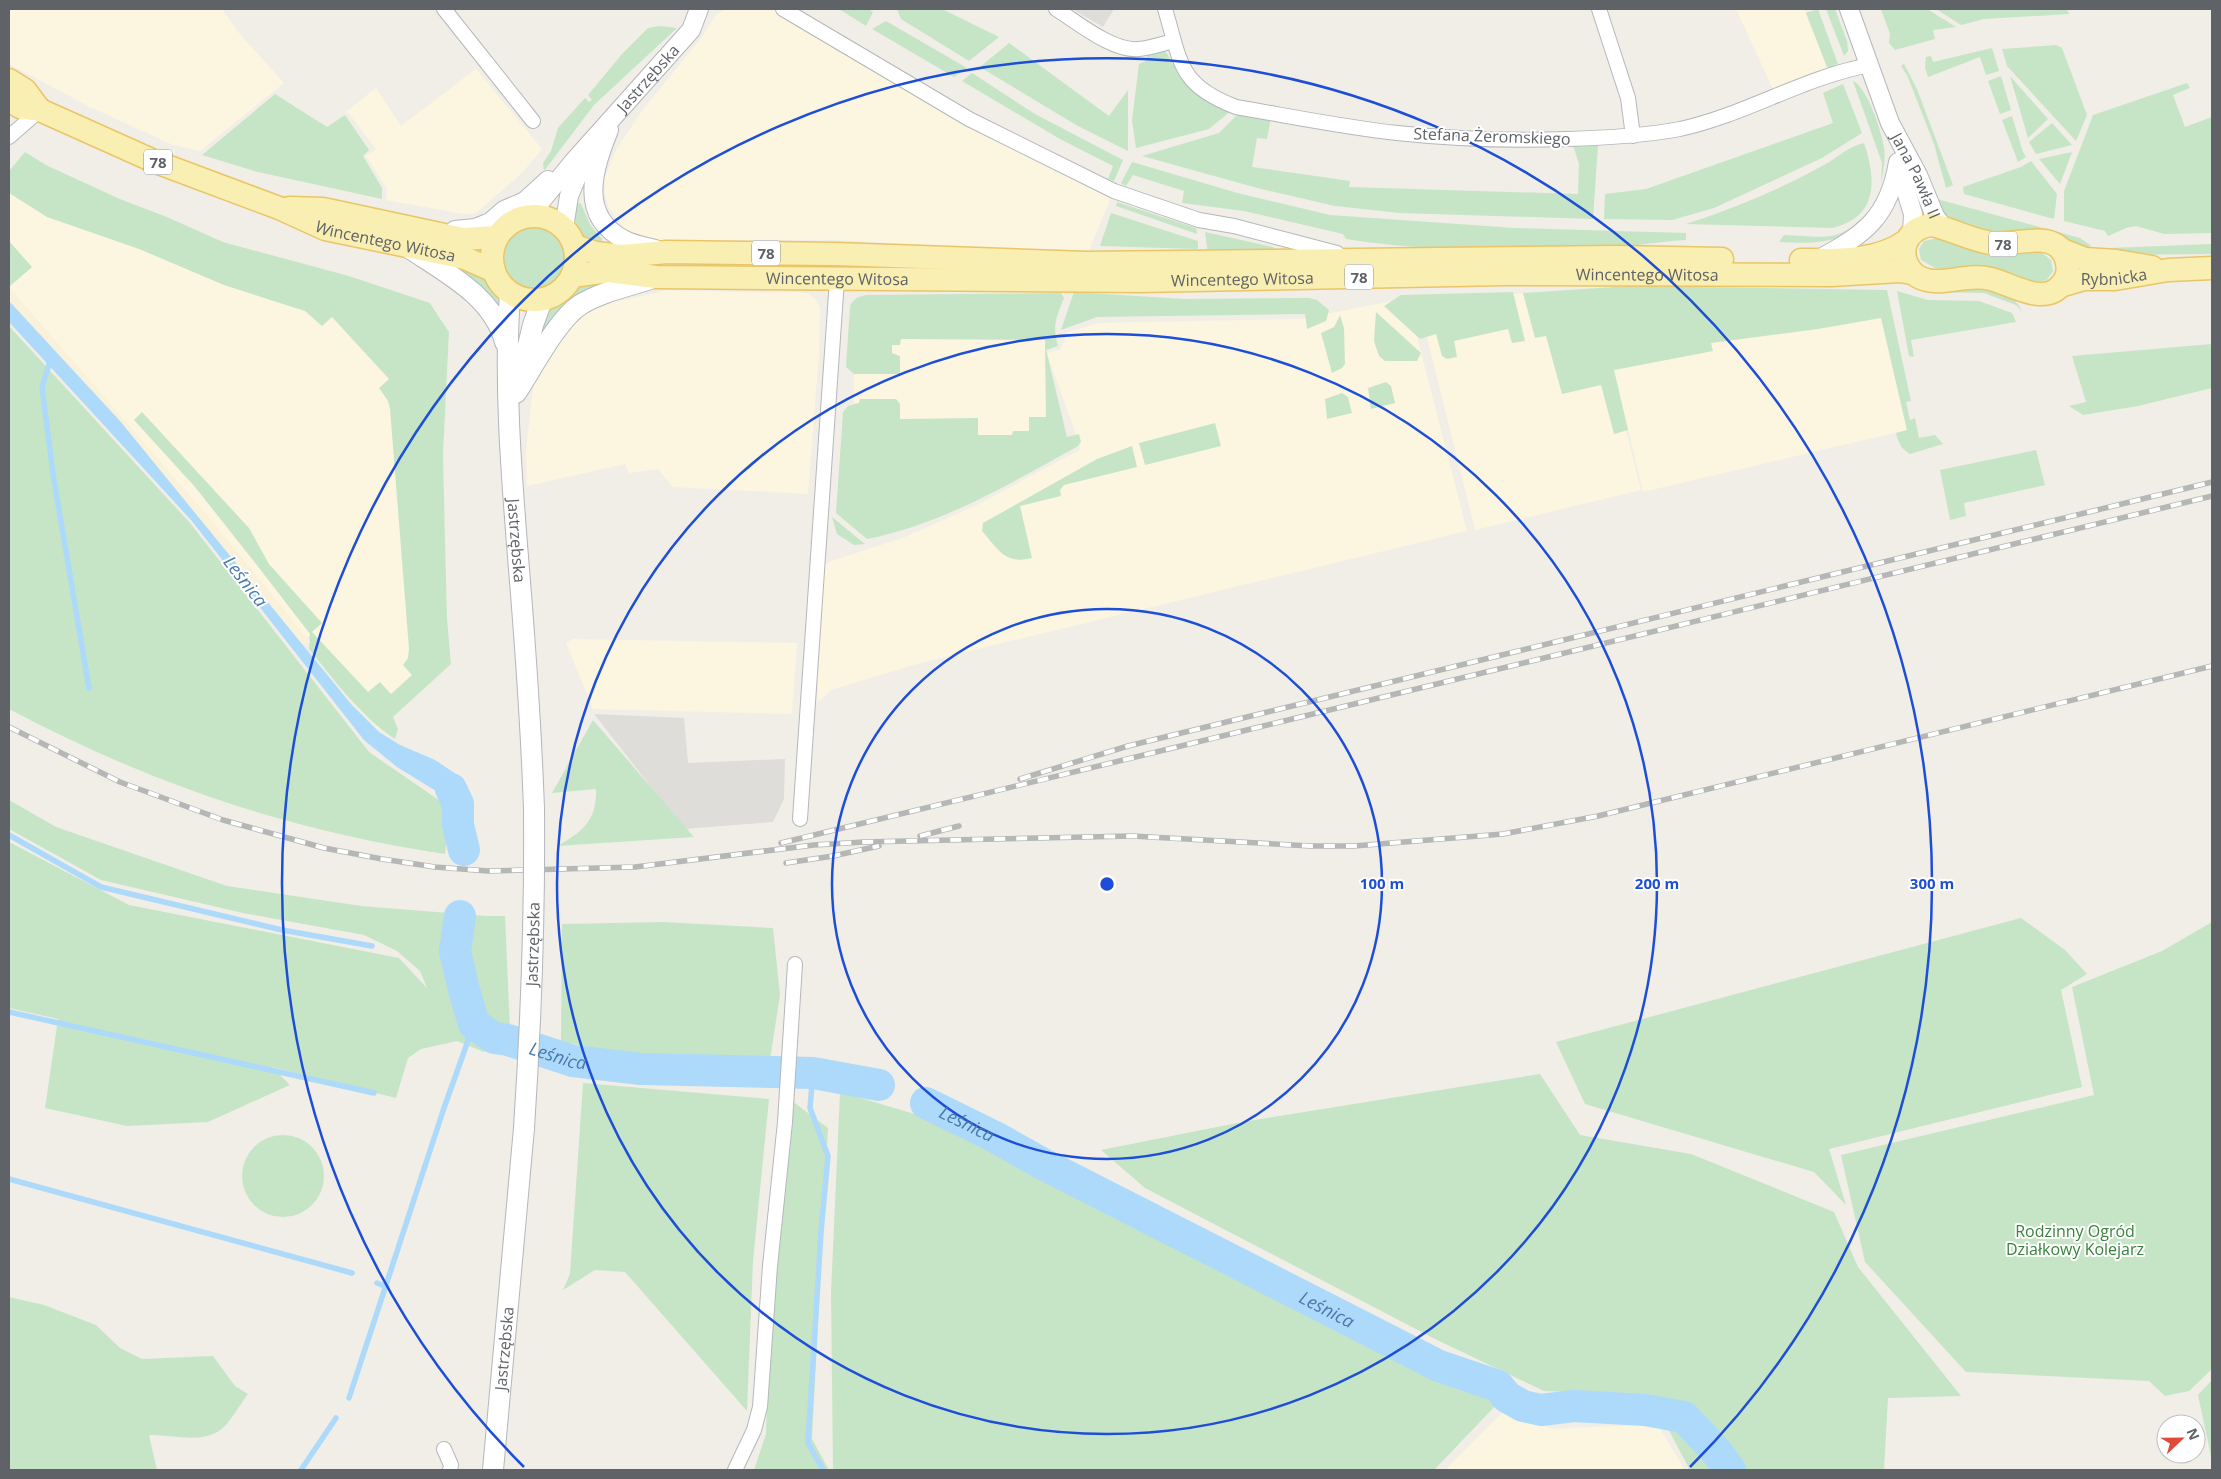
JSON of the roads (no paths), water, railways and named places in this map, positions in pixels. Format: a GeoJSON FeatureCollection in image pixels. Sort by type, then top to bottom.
{"type":"FeatureCollection","features":[{"type":"Feature","properties":{"kind":"main road","name":"Wincentego Witosa"},"geometry":{"type":"LineString","coordinates":[[9,80],[25,90],[40,110]]}},
{"type":"Feature","properties":{"kind":"main road","name":"Wincentego Witosa"},"geometry":{"type":"LineString","coordinates":[[9,100],[20,107],[40,110],[156,162],[279,208],[325,229],[465,258],[494,271]]}},
{"type":"Feature","properties":{"kind":"main road","name":"Wincentego Witosa"},"geometry":{"type":"LineString","coordinates":[[279,208],[323,209],[431,234],[462,239],[497,237]]}},
{"type":"Feature","properties":{"kind":"main road","name":"78"},"geometry":{"type":"LineString","coordinates":[[529,216],[550,219],[569,237]]}},
{"type":"Feature","properties":{"kind":"main road"},"geometry":{"type":"LineString","coordinates":[[529,216],[510,224],[497,237],[492,256],[494,271],[500,284],[510,293],[528,300],[542,300],[560,293],[572,276],[576,262],[569,237]]}},
{"type":"Feature","properties":{"kind":"main road","name":"78"},"geometry":{"type":"LineString","coordinates":[[1909,237],[1926,225],[1943,227],[1968,238],[1992,244],[2041,240],[2056,244],[2062,250]]}},
{"type":"Feature","properties":{"kind":"main road","name":"Wincentego Witosa"},"geometry":{"type":"LineString","coordinates":[[569,237],[596,252],[622,256],[667,252],[836,254],[1086,263],[1616,257],[1816,260],[1862,258],[1889,251],[1909,237]]}},
{"type":"Feature","properties":{"kind":"main road"},"geometry":{"type":"LineString","coordinates":[[1909,237],[1904,256],[1912,273]]}},
{"type":"Feature","properties":{"kind":"main road"},"geometry":{"type":"LineString","coordinates":[[410,248],[464,285],[485,305],[496,319],[506,349]]}},
{"type":"Feature","properties":{"kind":"main road"},"geometry":{"type":"LineString","coordinates":[[2060,286],[2068,271],[2062,250]]}},
{"type":"Feature","properties":{"kind":"main road","name":"Rybnicka"},"geometry":{"type":"LineString","coordinates":[[2062,250],[2084,259],[2116,261],[2168,270]]}},
{"type":"Feature","properties":{"kind":"main road","name":"Rybnicka"},"geometry":{"type":"LineString","coordinates":[[2060,286],[2074,280],[2115,279],[2168,270],[2212,268]]}},
{"type":"Feature","properties":{"kind":"main road","name":"Wincentego Witosa"},"geometry":{"type":"LineString","coordinates":[[572,276],[622,272],[656,277],[1140,281],[1505,274],[1838,276],[1900,271],[1912,273]]}},
{"type":"Feature","properties":{"kind":"main road","name":"78"},"geometry":{"type":"LineString","coordinates":[[1912,273],[1928,281],[1960,277],[1989,278],[2038,294],[2054,291],[2060,286]]}},
{"type":"Feature","properties":{"kind":"main road"},"geometry":{"type":"LineString","coordinates":[[516,393],[562,322],[578,306],[596,297],[656,277]]}},
{"type":"Feature","properties":{"kind":"main road","name":"Jastrzębska"},"geometry":{"type":"LineString","coordinates":[[493,1470],[524,1128],[534,954],[534,810],[531,723],[510,458],[510,417],[506,349],[510,293]]}},
{"type":"Feature","properties":{"kind":"main road","name":"Jastrzębska"},"geometry":{"type":"LineString","coordinates":[[510,417],[528,343],[542,300]]}},
{"type":"Feature","properties":{"kind":"street"},"geometry":{"type":"LineString","coordinates":[[444,9],[533,121]]}},
{"type":"Feature","properties":{"kind":"street","name":"Jastrzębska"},"geometry":{"type":"LineString","coordinates":[[529,216],[573,162],[691,30],[699,9]]}},
{"type":"Feature","properties":{"kind":"street"},"geometry":{"type":"LineString","coordinates":[[783,9],[969,119],[1114,192],[1199,220],[1234,226],[1362,260]]}},
{"type":"Feature","properties":{"kind":"street"},"geometry":{"type":"LineString","coordinates":[[1056,9],[1108,41],[1124,48],[1138,49],[1173,41]]}},
{"type":"Feature","properties":{"kind":"street","name":"Stefana Żeromskiego"},"geometry":{"type":"LineString","coordinates":[[1164,9],[1173,41],[1189,77],[1201,91],[1236,107],[1395,133],[1457,138],[1538,140],[1633,136],[1704,122],[1870,65]]}},
{"type":"Feature","properties":{"kind":"street"},"geometry":{"type":"LineString","coordinates":[[1599,9],[1628,98],[1633,136]]}},
{"type":"Feature","properties":{"kind":"street","name":"Jana Pawła II"},"geometry":{"type":"LineString","coordinates":[[1849,9],[1890,123],[1898,162],[1913,214],[1909,237]]}},
{"type":"Feature","properties":{"kind":"street"},"geometry":{"type":"LineString","coordinates":[[9,137],[40,110]]}},
{"type":"Feature","properties":{"kind":"street"},"geometry":{"type":"LineString","coordinates":[[616,114],[594,171],[593,188],[596,205],[604,221],[621,237],[667,252]]}},
{"type":"Feature","properties":{"kind":"street","name":"Jana Pawła II"},"geometry":{"type":"LineString","coordinates":[[1890,123],[1918,175],[1935,216],[1943,227]]}},
{"type":"Feature","properties":{"kind":"street","name":"Jastrzębska"},"geometry":{"type":"LineString","coordinates":[[569,237],[569,196],[591,144]]}},
{"type":"Feature","properties":{"kind":"street"},"geometry":{"type":"LineString","coordinates":[[431,234],[485,225],[504,210],[525,200],[573,162]]}},
{"type":"Feature","properties":{"kind":"street"},"geometry":{"type":"LineString","coordinates":[[1816,260],[1856,238],[1874,222],[1890,196],[1898,162]]}},
{"type":"Feature","properties":{"kind":"street"},"geometry":{"type":"LineString","coordinates":[[800,819],[836,279]]}},
{"type":"Feature","properties":{"kind":"street"},"geometry":{"type":"LineString","coordinates":[[735,1470],[754,1430],[760,1407],[770,1266],[785,1122],[795,964]]}},
{"type":"Feature","properties":{"kind":"street"},"geometry":{"type":"LineString","coordinates":[[444,1449],[452,1465],[450,1470]]}},
{"type":"Feature","properties":{"kind":"water"},"geometry":{"type":"Polygon","coordinates":[[[9,301],[120,421],[351,704],[379,732],[400,745],[435,760],[456,774],[473,820],[474,837],[451,829],[449,799],[397,767],[364,740],[191,520],[9,322],[9,301]]]}},
{"type":"Feature","properties":{"kind":"waterway"},"geometry":{"type":"LineString","coordinates":[[51,358],[42,387],[53,474],[89,688]]}},
{"type":"Feature","properties":{"kind":"waterway","name":"Leśnica"},"geometry":{"type":"LineString","coordinates":[[451,789],[458,804],[458,825],[464,850]]}},
{"type":"Feature","properties":{"kind":"waterway"},"geometry":{"type":"LineString","coordinates":[[9,835],[101,887],[282,930],[372,946]]}},
{"type":"Feature","properties":{"kind":"waterway","name":"Leśnica"},"geometry":{"type":"LineString","coordinates":[[460,916],[455,951],[464,990],[474,1024],[494,1038],[508,1040],[573,1061],[641,1069],[813,1073],[879,1085]]}},
{"type":"Feature","properties":{"kind":"waterway"},"geometry":{"type":"LineString","coordinates":[[9,1012],[374,1093]]}},
{"type":"Feature","properties":{"kind":"waterway"},"geometry":{"type":"LineString","coordinates":[[349,1398],[444,1108],[474,1024]]}},
{"type":"Feature","properties":{"kind":"waterway"},"geometry":{"type":"LineString","coordinates":[[813,1073],[810,1108],[828,1156],[821,1232],[808,1443],[823,1470]]}},
{"type":"Feature","properties":{"kind":"waterway","name":"Leśnica"},"geometry":{"type":"LineString","coordinates":[[926,1103],[1439,1366],[1498,1386],[1507,1397],[1523,1406],[1541,1410],[1574,1406],[1645,1410],[1684,1417],[1716,1451],[1730,1470]]}},
{"type":"Feature","properties":{"kind":"waterway"},"geometry":{"type":"LineString","coordinates":[[9,1179],[352,1273]]}},
{"type":"Feature","properties":{"kind":"waterway"},"geometry":{"type":"LineString","coordinates":[[377,1283],[387,1287]]}},
{"type":"Feature","properties":{"kind":"waterway"},"geometry":{"type":"LineString","coordinates":[[301,1470],[336,1418]]}},
{"type":"Feature","properties":{"kind":"railway"},"geometry":{"type":"LineString","coordinates":[[1020,779],[1128,746],[2212,482]]}},
{"type":"Feature","properties":{"kind":"railway"},"geometry":{"type":"LineString","coordinates":[[781,843],[2212,496]]}},
{"type":"Feature","properties":{"kind":"railway"},"geometry":{"type":"LineString","coordinates":[[9,727],[120,782],[223,820],[324,848],[435,867],[488,871],[635,867],[814,845],[864,842],[1132,836],[1310,846],[1354,846],[1503,834],[1598,816],[2212,666]]}},
{"type":"Feature","properties":{"kind":"railway"},"geometry":{"type":"LineString","coordinates":[[920,836],[959,826]]}},
{"type":"Feature","properties":{"kind":"railway"},"geometry":{"type":"LineString","coordinates":[[786,863],[833,856],[879,846]]}},
{"type":"Feature","properties":{"kind":"park label","name":"Rodzinny Ogród Działkowy Kolejarz"},"geometry":{"type":"Point","coordinates":[2075,1240]}}]}
